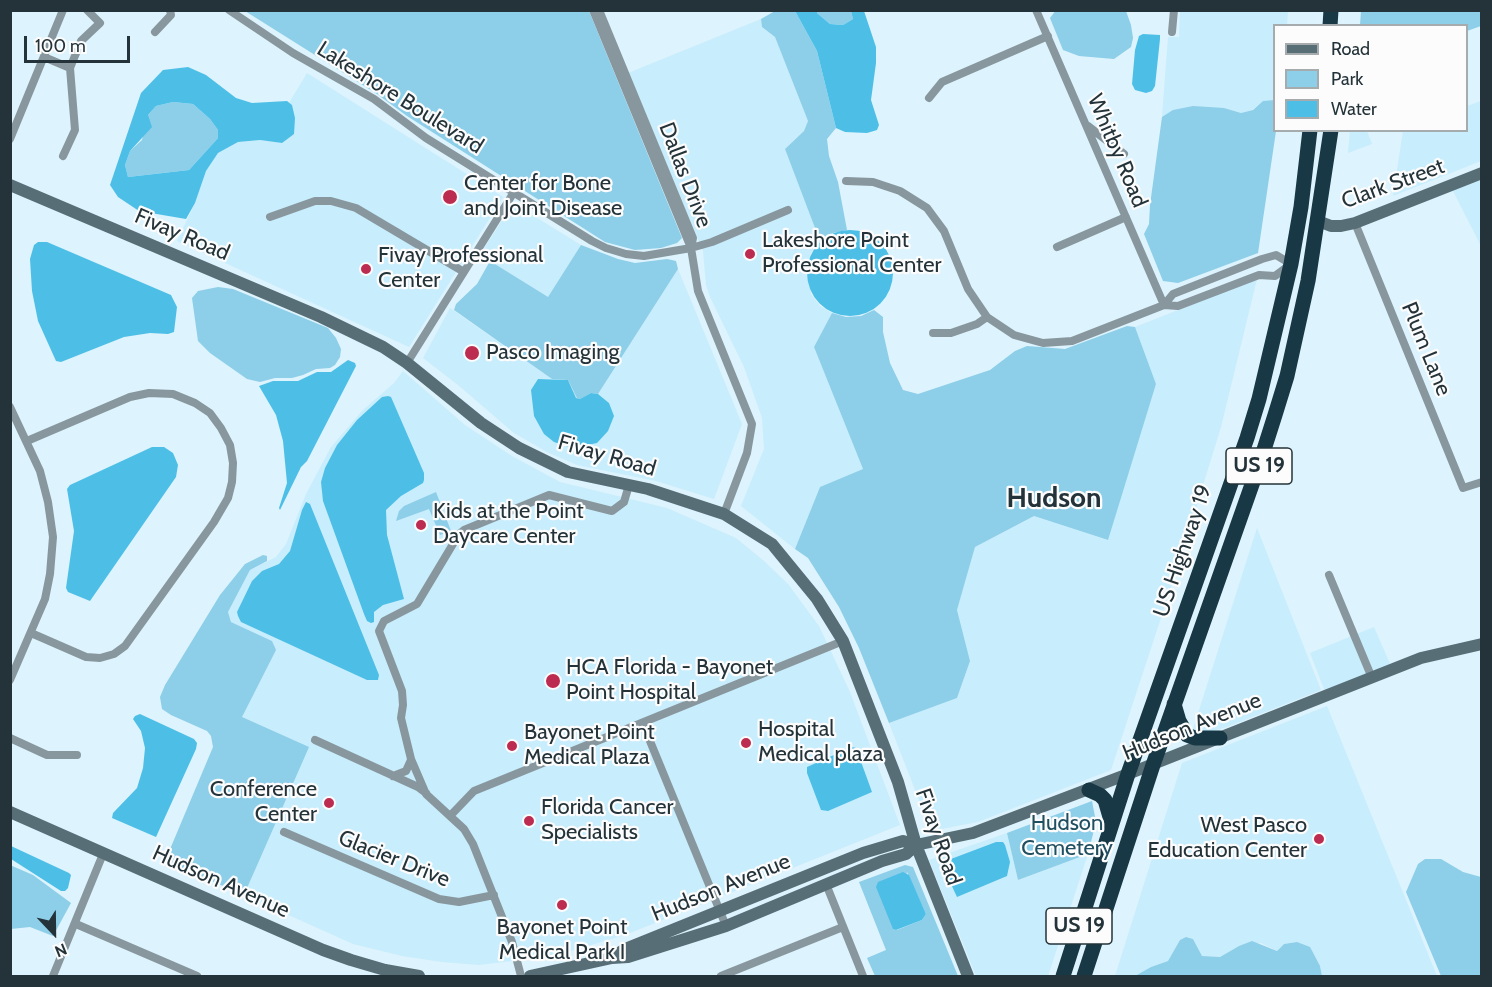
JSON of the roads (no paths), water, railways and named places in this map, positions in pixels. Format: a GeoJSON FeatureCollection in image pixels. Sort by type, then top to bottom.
{"type":"FeatureCollection","features":[{"type":"Feature","properties":{"kind":"highway","name":"US Highway 19"},"geometry":{"type":"LineString","coordinates":[[1063,976],[1128,774],[1247,438],[1272,350],[1291,264],[1301,207],[1310,132]]}},
{"type":"Feature","properties":{"kind":"highway"},"geometry":{"type":"LineString","coordinates":[[1316,132],[1318,147],[1311,204],[1314,218],[1318,221]]}},
{"type":"Feature","properties":{"kind":"highway","name":"US Highway 19"},"geometry":{"type":"LineString","coordinates":[[1084,976],[1153,765],[1275,415],[1300,321],[1331,132]]}},
{"type":"Feature","properties":{"kind":"highway"},"geometry":{"type":"LineString","coordinates":[[1275,415],[1277,372],[1297,283],[1295,270],[1291,264]]}},
{"type":"Feature","properties":{"kind":"highway"},"geometry":{"type":"LineString","coordinates":[[1174,704],[1182,730],[1187,735],[1195,738],[1220,738]]}},
{"type":"Feature","properties":{"kind":"highway"},"geometry":{"type":"LineString","coordinates":[[1089,790],[1105,800],[1112,825]]}},
{"type":"Feature","properties":{"kind":"street"},"geometry":{"type":"LineString","coordinates":[[10,139],[63,10]]}},
{"type":"Feature","properties":{"kind":"street"},"geometry":{"type":"LineString","coordinates":[[63,156],[75,130],[70,68],[81,41],[100,23],[87,10]]}},
{"type":"Feature","properties":{"kind":"street"},"geometry":{"type":"LineString","coordinates":[[155,32],[171,15],[170,10]]}},
{"type":"Feature","properties":{"kind":"street","name":"Lakeshore Boulevard"},"geometry":{"type":"LineString","coordinates":[[229,10],[293,53],[374,99],[426,138],[606,248],[644,256],[691,248],[712,242],[788,210]]}},
{"type":"Feature","properties":{"kind":"street","name":"Dallas Drive"},"geometry":{"type":"LineString","coordinates":[[593,10],[691,248]]}},
{"type":"Feature","properties":{"kind":"street","name":"Dallas Drive"},"geometry":{"type":"LineString","coordinates":[[599,10],[693,238],[691,248]]}},
{"type":"Feature","properties":{"kind":"street","name":"Whitby Road"},"geometry":{"type":"LineString","coordinates":[[1036,10],[1164,305]]}},
{"type":"Feature","properties":{"kind":"street"},"geometry":{"type":"LineString","coordinates":[[1172,32],[1174,10]]}},
{"type":"Feature","properties":{"kind":"street"},"geometry":{"type":"LineString","coordinates":[[928,98],[942,82],[1048,36]]}},
{"type":"Feature","properties":{"kind":"street"},"geometry":{"type":"LineString","coordinates":[[44,57],[70,68]]}},
{"type":"Feature","properties":{"kind":"street"},"geometry":{"type":"LineString","coordinates":[[1087,126],[1124,154]]}},
{"type":"Feature","properties":{"kind":"street","name":"Clark Street"},"geometry":{"type":"LineString","coordinates":[[1318,221],[1331,226],[1355,223],[1482,173]]}},
{"type":"Feature","properties":{"kind":"street"},"geometry":{"type":"LineString","coordinates":[[846,181],[873,182],[900,191],[927,208],[944,231],[968,289],[987,317],[1014,335],[1043,343],[1072,341],[1164,305],[1178,306],[1259,275],[1275,276],[1291,264],[1276,255],[1262,259],[1173,294],[1164,305]]}},
{"type":"Feature","properties":{"kind":"street","name":"Fivay Road"},"geometry":{"type":"LineString","coordinates":[[10,185],[321,317],[382,347],[407,363],[476,420],[519,448],[568,472],[648,489],[724,514],[772,544],[817,599],[843,641],[898,782],[916,845],[968,976]]}},
{"type":"Feature","properties":{"kind":"street"},"geometry":{"type":"LineString","coordinates":[[407,363],[514,192]]}},
{"type":"Feature","properties":{"kind":"street"},"geometry":{"type":"LineString","coordinates":[[270,217],[315,201],[331,201],[356,208],[464,272]]}},
{"type":"Feature","properties":{"kind":"street"},"geometry":{"type":"LineString","coordinates":[[1057,247],[1126,217]]}},
{"type":"Feature","properties":{"kind":"street","name":"Plum Lane"},"geometry":{"type":"LineString","coordinates":[[1355,223],[1463,488],[1482,482]]}},
{"type":"Feature","properties":{"kind":"street"},"geometry":{"type":"LineString","coordinates":[[691,248],[698,291],[752,424],[747,453],[724,514]]}},
{"type":"Feature","properties":{"kind":"street"},"geometry":{"type":"LineString","coordinates":[[933,333],[951,333],[977,324],[987,317]]}},
{"type":"Feature","properties":{"kind":"street"},"geometry":{"type":"LineString","coordinates":[[27,441],[130,397],[149,393],[173,394],[195,403],[210,413],[230,445],[233,463],[228,498],[214,522],[125,646],[114,654],[100,658],[86,657],[31,633]]}},
{"type":"Feature","properties":{"kind":"street"},"geometry":{"type":"LineString","coordinates":[[10,407],[40,471],[46,492],[53,537],[51,574],[45,599],[10,680]]}},
{"type":"Feature","properties":{"kind":"street"},"geometry":{"type":"LineString","coordinates":[[426,794],[411,759],[401,718],[402,692],[379,631],[384,621],[417,604],[459,534],[464,530],[549,495],[612,511],[624,502],[628,485]]}},
{"type":"Feature","properties":{"kind":"street"},"geometry":{"type":"LineString","coordinates":[[1329,575],[1372,678]]}},
{"type":"Feature","properties":{"kind":"street"},"geometry":{"type":"LineString","coordinates":[[450,816],[474,791],[843,641]]}},
{"type":"Feature","properties":{"kind":"street","name":"Hudson Avenue"},"geometry":{"type":"LineString","coordinates":[[612,958],[625,949],[886,845],[903,841],[916,845],[973,833],[1153,765],[1420,658],[1482,644]]}},
{"type":"Feature","properties":{"kind":"street"},"geometry":{"type":"LineString","coordinates":[[642,724],[726,926]]}},
{"type":"Feature","properties":{"kind":"street"},"geometry":{"type":"LineString","coordinates":[[10,738],[47,755],[77,755]]}},
{"type":"Feature","properties":{"kind":"street"},"geometry":{"type":"LineString","coordinates":[[315,740],[418,787],[464,829],[473,844],[494,895],[512,942],[521,976]]}},
{"type":"Feature","properties":{"kind":"street"},"geometry":{"type":"LineString","coordinates":[[393,776],[406,771],[411,759]]}},
{"type":"Feature","properties":{"kind":"street","name":"Hudson Avenue"},"geometry":{"type":"LineString","coordinates":[[10,812],[342,957],[385,970],[418,976]]}},
{"type":"Feature","properties":{"kind":"street","name":"Glacier Drive"},"geometry":{"type":"LineString","coordinates":[[284,832],[439,899],[459,902],[494,895]]}},
{"type":"Feature","properties":{"kind":"street","name":"Hudson Avenue"},"geometry":{"type":"LineString","coordinates":[[531,976],[612,958],[628,957],[726,926],[882,861],[906,854],[916,845]]}},
{"type":"Feature","properties":{"kind":"street"},"geometry":{"type":"LineString","coordinates":[[52,976],[76,924],[103,854]]}},
{"type":"Feature","properties":{"kind":"street"},"geometry":{"type":"LineString","coordinates":[[826,884],[863,976]]}},
{"type":"Feature","properties":{"kind":"street"},"geometry":{"type":"LineString","coordinates":[[76,924],[198,976]]}},
{"type":"Feature","properties":{"kind":"street"},"geometry":{"type":"LineString","coordinates":[[721,976],[843,927]]}},
{"type":"Feature","properties":{"kind":"water"},"geometry":{"type":"Polygon","coordinates":[[[795,11],[817,11],[830,24],[843,25],[853,19],[851,11],[864,11],[876,47],[871,100],[879,125],[877,130],[867,133],[845,132],[836,128],[817,51],[795,11]]]}},
{"type":"Feature","properties":{"kind":"water"},"geometry":{"type":"Polygon","coordinates":[[[1143,34],[1160,35],[1155,86],[1152,91],[1146,93],[1135,90],[1132,84],[1135,50],[1139,36],[1143,34]]]}},
{"type":"Feature","properties":{"kind":"water"},"geometry":{"type":"Polygon","coordinates":[[[188,67],[206,75],[236,98],[252,103],[287,101],[292,105],[295,118],[294,134],[282,143],[260,140],[238,142],[218,153],[206,171],[195,203],[186,219],[139,211],[118,197],[110,185],[141,93],[163,70],[188,67]],[[173,102],[156,106],[148,115],[152,127],[130,151],[125,165],[128,177],[189,170],[218,138],[218,130],[210,119],[193,104],[173,102]]]}},
{"type":"Feature","properties":{"kind":"water"},"geometry":{"type":"Polygon","coordinates":[[[842,230],[858,230],[881,242],[890,256],[893,273],[890,290],[881,304],[858,316],[842,316],[826,309],[814,297],[807,281],[807,265],[814,249],[826,237],[842,230]]]}},
{"type":"Feature","properties":{"kind":"water"},"geometry":{"type":"Polygon","coordinates":[[[38,242],[47,242],[171,295],[177,307],[174,332],[124,337],[61,362],[56,361],[38,321],[32,291],[30,259],[34,245],[38,242]]]}},
{"type":"Feature","properties":{"kind":"water"},"geometry":{"type":"Polygon","coordinates":[[[348,360],[356,366],[280,510],[287,483],[283,441],[276,415],[259,386],[273,381],[298,381],[317,372],[331,372],[348,360]]]}},
{"type":"Feature","properties":{"kind":"water"},"geometry":{"type":"Polygon","coordinates":[[[538,379],[568,380],[576,398],[580,399],[591,393],[598,394],[609,403],[614,416],[608,431],[597,443],[578,447],[569,447],[554,442],[544,434],[534,416],[531,390],[538,379]]]}},
{"type":"Feature","properties":{"kind":"water"},"geometry":{"type":"Polygon","coordinates":[[[382,397],[391,397],[424,473],[424,480],[386,510],[387,535],[404,599],[383,605],[374,612],[374,622],[371,623],[367,621],[364,614],[323,501],[321,482],[325,468],[337,445],[357,420],[382,397]]]}},
{"type":"Feature","properties":{"kind":"water"},"geometry":{"type":"Polygon","coordinates":[[[152,447],[164,447],[173,453],[178,465],[176,477],[90,601],[68,592],[66,588],[74,531],[67,489],[70,485],[152,447]]]}},
{"type":"Feature","properties":{"kind":"water"},"geometry":{"type":"Polygon","coordinates":[[[306,502],[310,504],[379,675],[378,680],[367,680],[241,622],[238,616],[237,612],[252,581],[262,571],[279,564],[290,551],[306,502]]]}},
{"type":"Feature","properties":{"kind":"water"},"geometry":{"type":"Polygon","coordinates":[[[140,714],[194,739],[197,743],[156,837],[112,818],[113,813],[137,788],[143,768],[145,748],[141,731],[133,719],[140,714]]]}},
{"type":"Feature","properties":{"kind":"water"},"geometry":{"type":"Polygon","coordinates":[[[852,747],[856,748],[872,792],[828,811],[821,810],[807,773],[807,767],[852,747]]]}},
{"type":"Feature","properties":{"kind":"water"},"geometry":{"type":"Polygon","coordinates":[[[996,842],[1003,842],[1005,845],[1010,862],[1007,876],[957,897],[943,867],[943,862],[996,842]]]}},
{"type":"Feature","properties":{"kind":"water"},"geometry":{"type":"Polygon","coordinates":[[[11,846],[69,873],[71,875],[68,888],[61,891],[11,859],[11,846]]]}},
{"type":"Feature","properties":{"kind":"water"},"geometry":{"type":"Polygon","coordinates":[[[903,872],[909,875],[926,914],[922,920],[896,930],[893,929],[876,887],[878,882],[903,872]]]}},
{"type":"Feature","properties":{"kind":"place","name":"Center for Bone and Joint Disease"},"geometry":{"type":"Point","coordinates":[450,197]}},
{"type":"Feature","properties":{"kind":"place","name":"Lakeshore Point Professional Center"},"geometry":{"type":"Point","coordinates":[750,254]}},
{"type":"Feature","properties":{"kind":"place","name":"Fivay Professional Center"},"geometry":{"type":"Point","coordinates":[366,269]}},
{"type":"Feature","properties":{"kind":"place","name":"Pasco Imaging"},"geometry":{"type":"Point","coordinates":[472,353]}},
{"type":"Feature","properties":{"kind":"place","name":"Kids at the Point Daycare Center"},"geometry":{"type":"Point","coordinates":[421,525]}},
{"type":"Feature","properties":{"kind":"place","name":"HCA Florida - Bayonet Point Hospital"},"geometry":{"type":"Point","coordinates":[553,681]}},
{"type":"Feature","properties":{"kind":"place","name":"Hospital Medical plaza"},"geometry":{"type":"Point","coordinates":[746,743]}},
{"type":"Feature","properties":{"kind":"place","name":"Bayonet Point Medical Plaza"},"geometry":{"type":"Point","coordinates":[512,746]}},
{"type":"Feature","properties":{"kind":"place","name":"Conference Center"},"geometry":{"type":"Point","coordinates":[329,803]}},
{"type":"Feature","properties":{"kind":"place","name":"Florida Cancer Specialists"},"geometry":{"type":"Point","coordinates":[529,821]}},
{"type":"Feature","properties":{"kind":"place","name":"West Pasco Education Center"},"geometry":{"type":"Point","coordinates":[1319,839]}},
{"type":"Feature","properties":{"kind":"place","name":"Bayonet Point Medical Park I"},"geometry":{"type":"Point","coordinates":[562,905]}},
{"type":"Feature","properties":{"kind":"district","name":"Hudson"},"geometry":{"type":"Point","coordinates":[1054,499]}},
{"type":"Feature","properties":{"kind":"park label","name":"Hudson Cemetery"},"geometry":{"type":"Point","coordinates":[1067,836]}}]}
